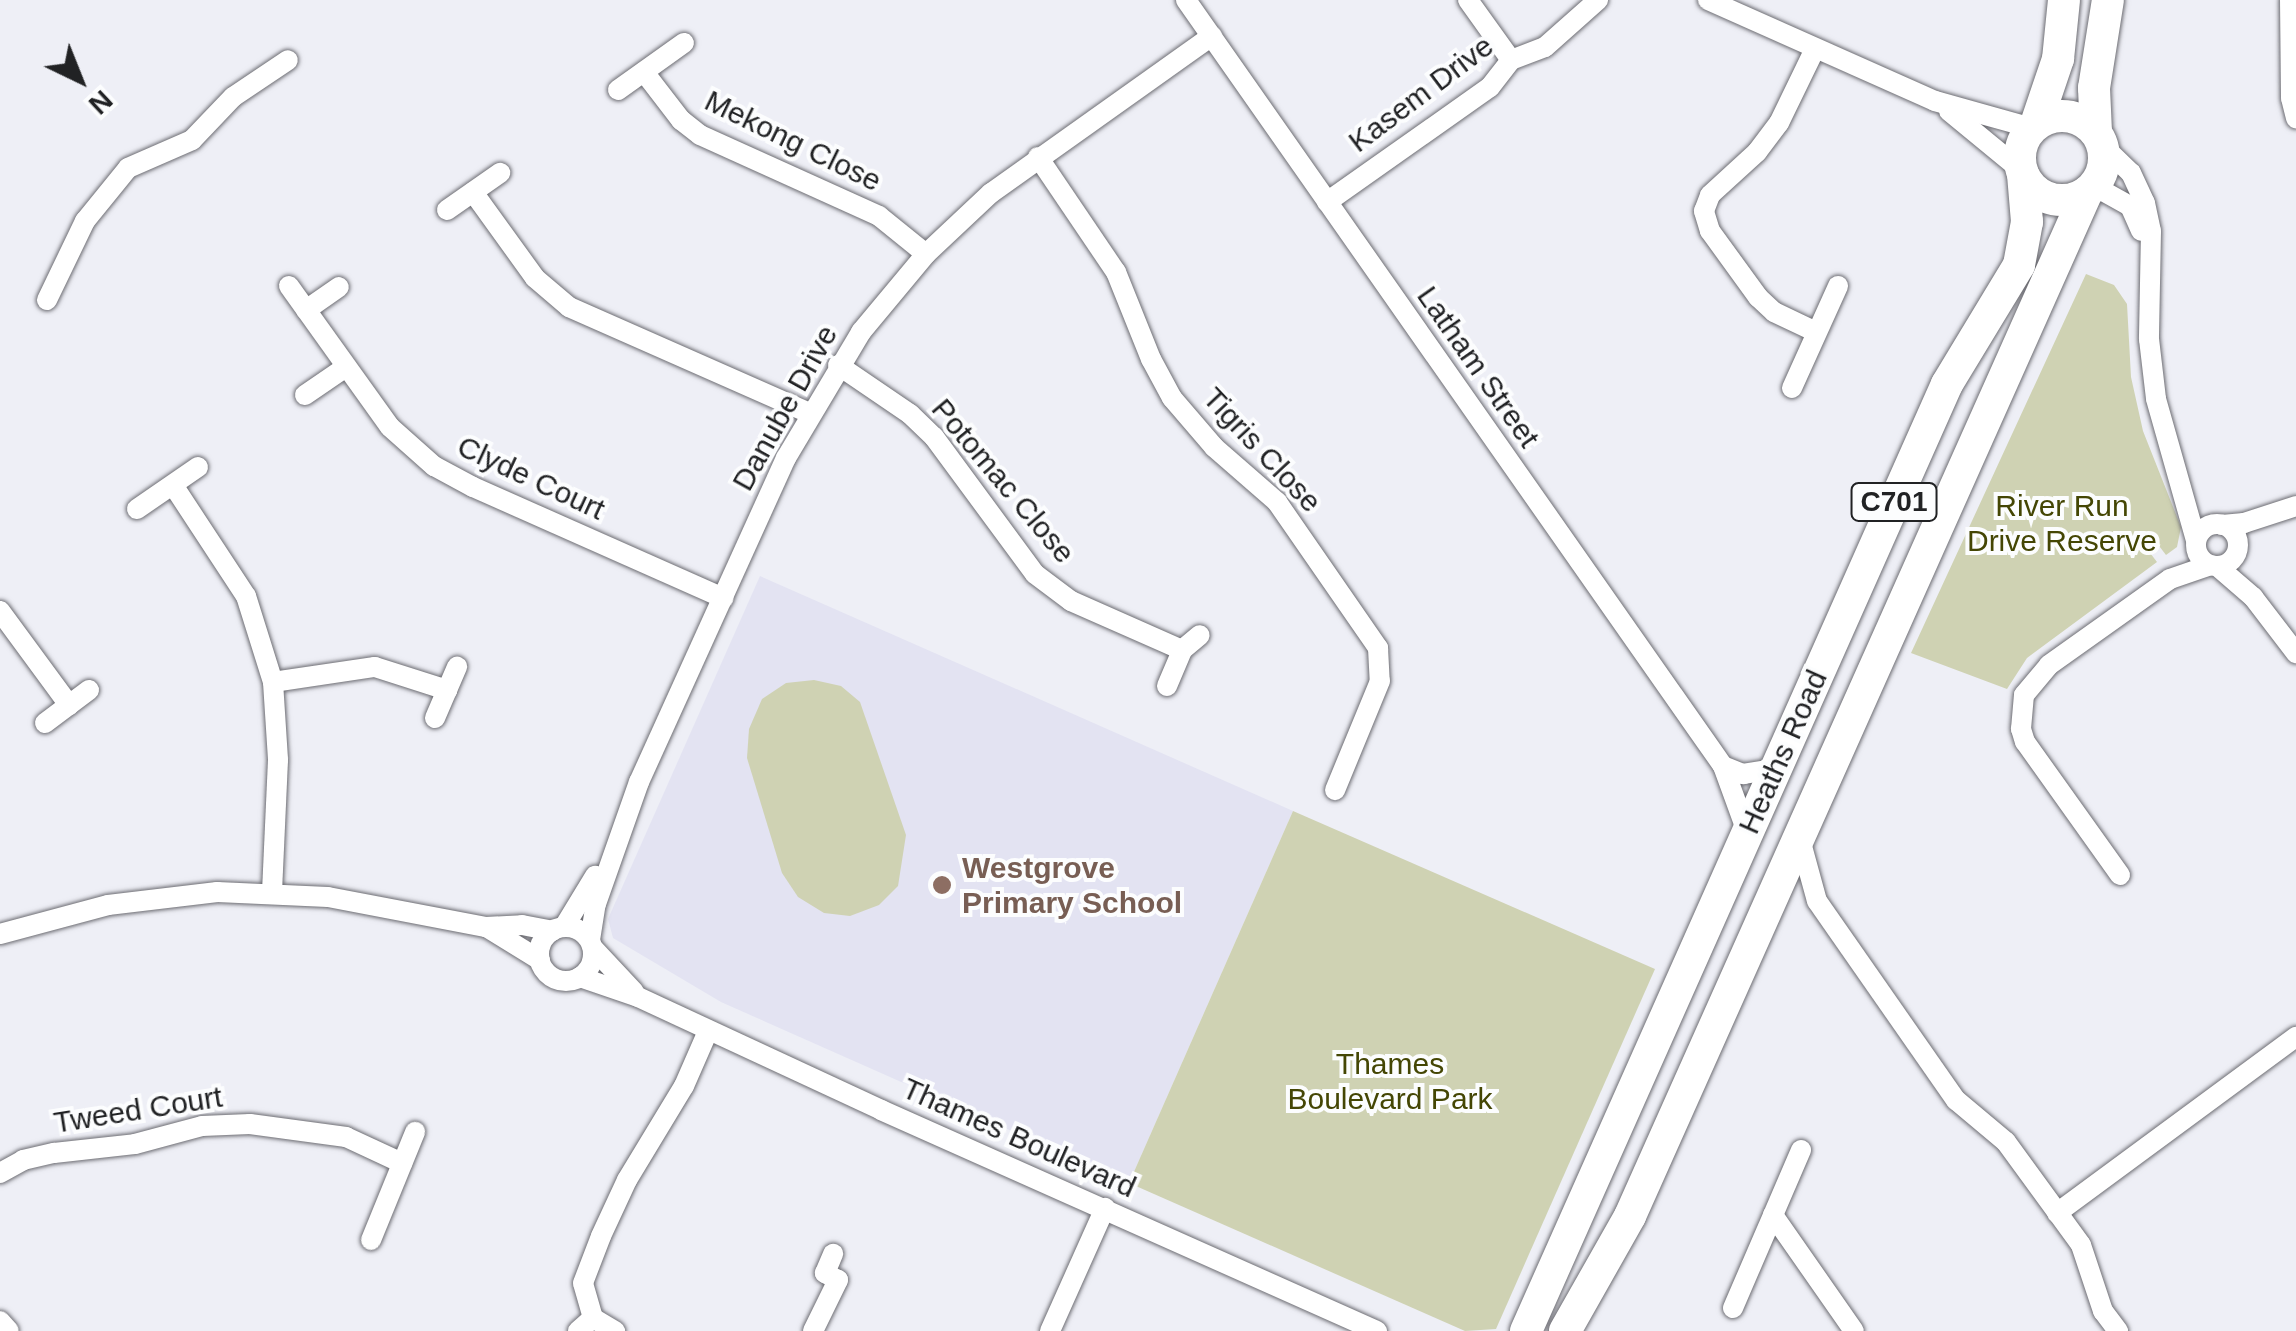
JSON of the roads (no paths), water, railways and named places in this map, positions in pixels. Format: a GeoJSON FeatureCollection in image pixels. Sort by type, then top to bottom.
{"type":"FeatureCollection","features":[{"type":"Feature","properties":{"kind":"main road","name":"C701"},"geometry":{"type":"LineString","coordinates":[[2023,173],[2021,149],[2034,126],[2058,59],[2064,0]]}},
{"type":"Feature","properties":{"kind":"main road","name":"C701"},"geometry":{"type":"LineString","coordinates":[[2091,189],[2104,168],[2093,96],[2108,0]]}},
{"type":"Feature","properties":{"kind":"main road"},"geometry":{"type":"LineString","coordinates":[[2034,126],[2068,116],[2100,140]]}},
{"type":"Feature","properties":{"kind":"main road"},"geometry":{"type":"LineString","coordinates":[[2023,173],[2034,190],[2048,198],[2068,200],[2091,189]]}},
{"type":"Feature","properties":{"kind":"main road","name":"Heaths Road"},"geometry":{"type":"LineString","coordinates":[[1526,1331],[1947,384],[2019,264],[2027,222],[2023,173]]}},
{"type":"Feature","properties":{"kind":"main road","name":"Heaths Road"},"geometry":{"type":"LineString","coordinates":[[1566,1331],[1630,1216],[1763,910],[2091,189]]}},
{"type":"Feature","properties":{"kind":"street","name":"Latham Street"},"geometry":{"type":"LineString","coordinates":[[1186,0],[1723,766],[1747,832]]}},
{"type":"Feature","properties":{"kind":"street"},"geometry":{"type":"LineString","coordinates":[[1468,0],[1511,60]]}},
{"type":"Feature","properties":{"kind":"street","name":"Kasem Drive"},"geometry":{"type":"LineString","coordinates":[[1327,202],[1490,87],[1511,60],[1545,48],[1598,0]]}},
{"type":"Feature","properties":{"kind":"street"},"geometry":{"type":"LineString","coordinates":[[1708,0],[1936,100],[2034,126]]}},
{"type":"Feature","properties":{"kind":"street"},"geometry":{"type":"LineString","coordinates":[[2290,0],[2294,114]]}},
{"type":"Feature","properties":{"kind":"street","name":"Danube Drive"},"geometry":{"type":"LineString","coordinates":[[591,944],[596,904],[623,826],[810,413],[838,365],[926,254],[991,194],[1212,36]]}},
{"type":"Feature","properties":{"kind":"street"},"geometry":{"type":"LineString","coordinates":[[618,90],[684,43]]}},
{"type":"Feature","properties":{"kind":"street"},"geometry":{"type":"LineString","coordinates":[[1814,331],[1774,312],[1758,298],[1710,231],[1704,212],[1710,195],[1758,152],[1779,123],[1815,49]]}},
{"type":"Feature","properties":{"kind":"street"},"geometry":{"type":"LineString","coordinates":[[47,300],[85,221],[128,168],[192,140],[233,97],[288,60]]}},
{"type":"Feature","properties":{"kind":"street","name":"Mekong Close"},"geometry":{"type":"LineString","coordinates":[[644,72],[681,120],[700,135],[879,216],[926,254]]}},
{"type":"Feature","properties":{"kind":"street"},"geometry":{"type":"LineString","coordinates":[[1936,100],[2023,173]]}},
{"type":"Feature","properties":{"kind":"street"},"geometry":{"type":"LineString","coordinates":[[2100,140],[2130,174],[2145,204],[2151,231],[2148,339],[2156,399],[2168,449],[2184,487],[2200,558],[2253,597],[2296,653]]}},
{"type":"Feature","properties":{"kind":"street","name":"Tigris Close"},"geometry":{"type":"LineString","coordinates":[[1038,157],[1116,272],[1150,360],[1172,398],[1214,446],[1277,502],[1378,648],[1380,681],[1335,790]]}},
{"type":"Feature","properties":{"kind":"street"},"geometry":{"type":"LineString","coordinates":[[447,210],[500,173]]}},
{"type":"Feature","properties":{"kind":"street"},"geometry":{"type":"LineString","coordinates":[[2091,189],[2133,210],[2149,278]]}},
{"type":"Feature","properties":{"kind":"street"},"geometry":{"type":"LineString","coordinates":[[474,192],[535,278],[569,307],[810,413]]}},
{"type":"Feature","properties":{"kind":"street","name":"Clyde Court"},"geometry":{"type":"LineString","coordinates":[[289,286],[390,427],[451,476],[724,598]]}},
{"type":"Feature","properties":{"kind":"street"},"geometry":{"type":"LineString","coordinates":[[1792,388],[1814,331],[1838,286]]}},
{"type":"Feature","properties":{"kind":"street"},"geometry":{"type":"LineString","coordinates":[[306,310],[339,287]]}},
{"type":"Feature","properties":{"kind":"street","name":"Potomac Close"},"geometry":{"type":"LineString","coordinates":[[838,365],[910,414],[934,437],[1035,574],[1071,601],[1182,650]]}},
{"type":"Feature","properties":{"kind":"street"},"geometry":{"type":"LineString","coordinates":[[305,395],[346,367]]}},
{"type":"Feature","properties":{"kind":"street"},"geometry":{"type":"LineString","coordinates":[[137,510],[198,467]]}},
{"type":"Feature","properties":{"kind":"street"},"geometry":{"type":"LineString","coordinates":[[173,485],[246,596],[272,682],[278,760],[272,892]]}},
{"type":"Feature","properties":{"kind":"street"},"geometry":{"type":"LineString","coordinates":[[2184,487],[2219,525],[2233,532],[2253,597]]}},
{"type":"Feature","properties":{"kind":"street"},"geometry":{"type":"LineString","coordinates":[[2120,875],[2033,756],[2021,728],[2020,712],[2032,680],[2170,578],[2204,529],[2262,518],[2296,506]]}},
{"type":"Feature","properties":{"kind":"street"},"geometry":{"type":"LineString","coordinates":[[2170,578],[2230,562],[2262,518]]}},
{"type":"Feature","properties":{"kind":"street"},"geometry":{"type":"LineString","coordinates":[[0,612],[68,705]]}},
{"type":"Feature","properties":{"kind":"street"},"geometry":{"type":"LineString","coordinates":[[1168,686],[1182,650],[1200,634]]}},
{"type":"Feature","properties":{"kind":"street"},"geometry":{"type":"LineString","coordinates":[[272,682],[375,667],[447,690]]}},
{"type":"Feature","properties":{"kind":"street"},"geometry":{"type":"LineString","coordinates":[[435,718],[457,667]]}},
{"type":"Feature","properties":{"kind":"street"},"geometry":{"type":"LineString","coordinates":[[45,723],[89,690]]}},
{"type":"Feature","properties":{"kind":"street"},"geometry":{"type":"LineString","coordinates":[[1723,766],[1742,774],[1775,769]]}},
{"type":"Feature","properties":{"kind":"street","name":"Danube Drive"},"geometry":{"type":"LineString","coordinates":[[558,929],[623,826]]}},
{"type":"Feature","properties":{"kind":"street"},"geometry":{"type":"LineString","coordinates":[[1799,832],[1817,901],[1956,1100],[1998,1133],[2081,1245],[2103,1312],[2118,1331]]}},
{"type":"Feature","properties":{"kind":"street"},"geometry":{"type":"LineString","coordinates":[[0,934],[70,912],[144,898],[272,892],[328,897],[486,927],[522,925],[579,930],[591,944],[591,965],[580,977],[556,979],[540,960],[486,927]]}},
{"type":"Feature","properties":{"kind":"street"},"geometry":{"type":"LineString","coordinates":[[1763,910],[1791,899],[1817,901]]}},
{"type":"Feature","properties":{"kind":"street"},"geometry":{"type":"LineString","coordinates":[[540,960],[541,944],[558,929]]}},
{"type":"Feature","properties":{"kind":"street","name":"Thames Boulevard"},"geometry":{"type":"LineString","coordinates":[[591,944],[638,997]]}},
{"type":"Feature","properties":{"kind":"street","name":"Thames Boulevard"},"geometry":{"type":"LineString","coordinates":[[580,977],[638,997],[1377,1331]]}},
{"type":"Feature","properties":{"kind":"street"},"geometry":{"type":"LineString","coordinates":[[616,1331],[585,1325],[583,1283],[627,1180],[684,1086],[708,1031]]}},
{"type":"Feature","properties":{"kind":"street"},"geometry":{"type":"LineString","coordinates":[[2057,1213],[2296,1037]]}},
{"type":"Feature","properties":{"kind":"street","name":"Tweed Court"},"geometry":{"type":"LineString","coordinates":[[0,1174],[23,1160],[54,1153],[135,1144],[202,1126],[250,1124],[346,1137],[402,1163]]}},
{"type":"Feature","properties":{"kind":"street"},"geometry":{"type":"LineString","coordinates":[[370,1240],[415,1132]]}},
{"type":"Feature","properties":{"kind":"street"},"geometry":{"type":"LineString","coordinates":[[1733,1308],[1801,1150]]}},
{"type":"Feature","properties":{"kind":"street"},"geometry":{"type":"LineString","coordinates":[[1050,1331],[1105,1208]]}},
{"type":"Feature","properties":{"kind":"street"},"geometry":{"type":"LineString","coordinates":[[1774,1215],[1854,1331]]}},
{"type":"Feature","properties":{"kind":"street"},"geometry":{"type":"LineString","coordinates":[[813,1331],[838,1280],[825,1273],[833,1254]]}},
{"type":"Feature","properties":{"kind":"street"},"geometry":{"type":"LineString","coordinates":[[0,1321],[9,1331]]}},
{"type":"Feature","properties":{"kind":"place","name":"Westgrove Primary School"},"geometry":{"type":"Point","coordinates":[942,885]}},
{"type":"Feature","properties":{"kind":"park label","name":"River Run Drive Reserve"},"geometry":{"type":"Point","coordinates":[2062,523]}},
{"type":"Feature","properties":{"kind":"park label","name":"Thames Boulevard Park"},"geometry":{"type":"Point","coordinates":[1390,1081]}}]}
